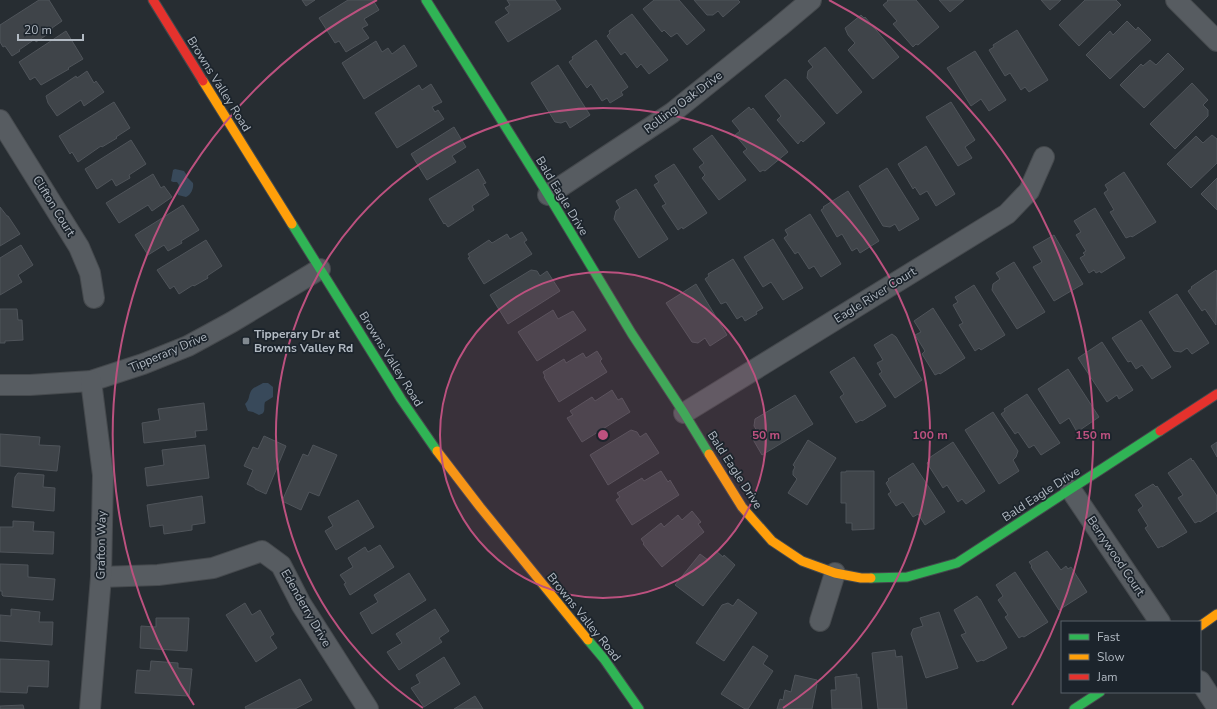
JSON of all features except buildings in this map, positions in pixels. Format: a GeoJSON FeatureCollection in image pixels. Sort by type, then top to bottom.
{"type":"FeatureCollection","features":[{"type":"Feature","properties":{"kind":"street","name":"Browns Valley Road"},"geometry":{"type":"LineString","coordinates":[[153,0],[401,398],[439,454],[480,507],[604,659],[639,709]]}},
{"type":"Feature","properties":{"kind":"street","name":"Bald Eagle Drive"},"geometry":{"type":"LineString","coordinates":[[426,0],[548,195],[632,334],[684,413],[742,507],[772,541],[802,561],[835,573],[861,578],[907,577],[957,563],[1217,394]]}},
{"type":"Feature","properties":{"kind":"street","name":"Rolling Oak Drive"},"geometry":{"type":"LineString","coordinates":[[548,195],[672,113],[779,28],[811,0]]}},
{"type":"Feature","properties":{"kind":"street"},"geometry":{"type":"LineString","coordinates":[[1176,0],[1217,41]]}},
{"type":"Feature","properties":{"kind":"street","name":"Clifton Court"},"geometry":{"type":"LineString","coordinates":[[0,120],[79,246],[90,272],[94,298]]}},
{"type":"Feature","properties":{"kind":"street","name":"Eagle River Court"},"geometry":{"type":"LineString","coordinates":[[684,413],[1007,214],[1029,191],[1044,157]]}},
{"type":"Feature","properties":{"kind":"street","name":"Tipperary Drive"},"geometry":{"type":"LineString","coordinates":[[0,385],[30,385],[91,381],[143,364],[188,346],[232,322],[320,269]]}},
{"type":"Feature","properties":{"kind":"street","name":"Grafton Way"},"geometry":{"type":"LineString","coordinates":[[90,709],[101,577],[103,476],[91,381]]}},
{"type":"Feature","properties":{"kind":"street","name":"Berrywood Court"},"geometry":{"type":"LineString","coordinates":[[1071,490],[1159,621]]}},
{"type":"Feature","properties":{"kind":"street","name":"Edenderry Drive"},"geometry":{"type":"LineString","coordinates":[[101,577],[158,574],[212,568],[262,551],[281,565],[302,604],[368,709]]}},
{"type":"Feature","properties":{"kind":"street"},"geometry":{"type":"LineString","coordinates":[[820,621],[835,573]]}},
{"type":"Feature","properties":{"kind":"street"},"geometry":{"type":"LineString","coordinates":[[1201,625],[1217,614]]}},
{"type":"Feature","properties":{"kind":"street"},"geometry":{"type":"LineString","coordinates":[[1201,683],[1217,707]]}},
{"type":"Feature","properties":{"kind":"street"},"geometry":{"type":"LineString","coordinates":[[1074,709],[1098,693]]}},
{"type":"Feature","properties":{"kind":"water"},"geometry":{"type":"Polygon","coordinates":[[[173,170],[184,171],[186,176],[193,183],[192,191],[186,197],[178,195],[177,192],[179,185],[177,182],[171,181],[173,170]]]}},
{"type":"Feature","properties":{"kind":"water"},"geometry":{"type":"Polygon","coordinates":[[[263,383],[268,383],[273,387],[273,397],[265,402],[264,412],[259,415],[248,411],[245,404],[248,401],[252,390],[263,383]]]}},
{"type":"Feature","properties":{"kind":"traffic: fast"},"geometry":{"type":"LineString","coordinates":[[426,0],[544,188],[632,334],[709,454]]}},
{"type":"Feature","properties":{"kind":"traffic: fast"},"geometry":{"type":"LineString","coordinates":[[292,224],[401,399],[437,451]]}},
{"type":"Feature","properties":{"kind":"traffic: fast"},"geometry":{"type":"LineString","coordinates":[[871,578],[907,577],[957,563],[1160,431]]}},
{"type":"Feature","properties":{"kind":"traffic: fast"},"geometry":{"type":"LineString","coordinates":[[588,640],[604,659],[639,709]]}},
{"type":"Feature","properties":{"kind":"traffic: fast"},"geometry":{"type":"LineString","coordinates":[[1074,709],[1098,693]]}},
{"type":"Feature","properties":{"kind":"traffic: slow"},"geometry":{"type":"LineString","coordinates":[[203,81],[292,224]]}},
{"type":"Feature","properties":{"kind":"traffic: slow"},"geometry":{"type":"LineString","coordinates":[[437,451],[480,507],[588,640]]}},
{"type":"Feature","properties":{"kind":"traffic: slow"},"geometry":{"type":"LineString","coordinates":[[709,454],[742,507],[772,541],[802,561],[835,573],[861,578],[871,578]]}},
{"type":"Feature","properties":{"kind":"traffic: slow"},"geometry":{"type":"LineString","coordinates":[[1201,625],[1217,614]]}},
{"type":"Feature","properties":{"kind":"traffic: jam"},"geometry":{"type":"LineString","coordinates":[[153,0],[203,81]]}},
{"type":"Feature","properties":{"kind":"traffic: jam"},"geometry":{"type":"LineString","coordinates":[[1160,431],[1217,394]]}},
{"type":"Feature","properties":{"kind":"place","name":"Tipperary Dr at Browns Valley Rd"},"geometry":{"type":"Point","coordinates":[246,341]}}]}
